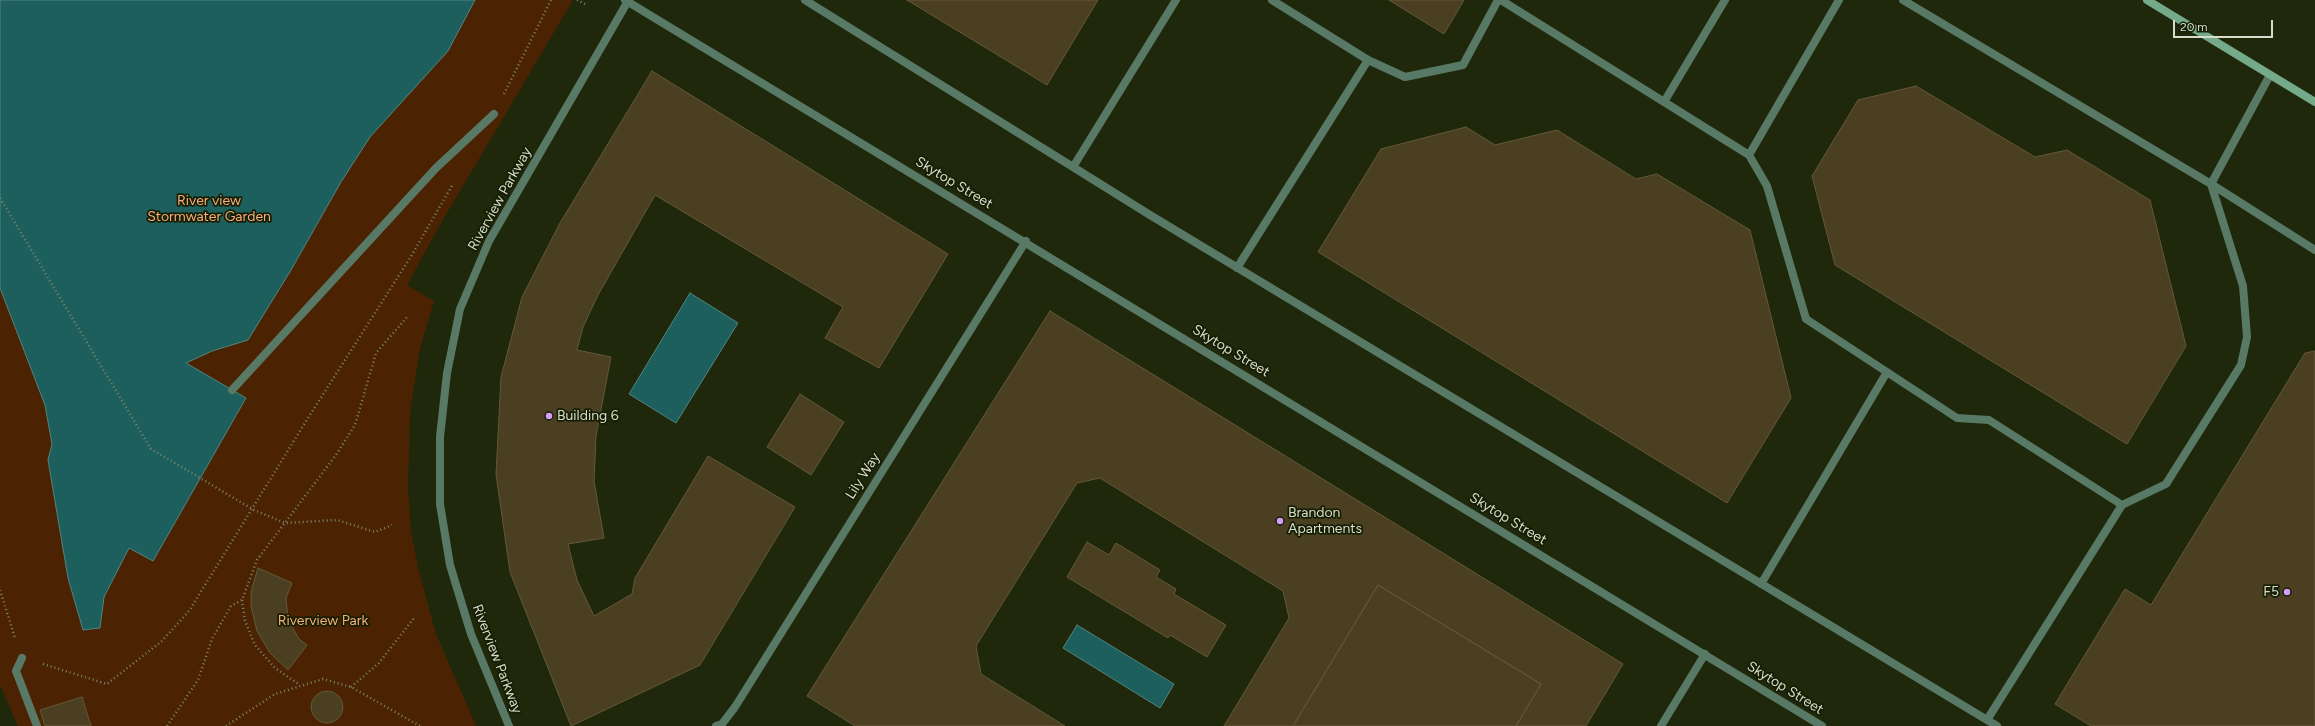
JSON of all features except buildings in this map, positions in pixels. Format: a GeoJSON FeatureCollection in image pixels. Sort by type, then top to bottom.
{"type":"FeatureCollection","features":[{"type":"Feature","properties":{"kind":"street"},"geometry":{"type":"LineString","coordinates":[[805,0],[1237,268],[1997,726]]}},
{"type":"Feature","properties":{"kind":"street"},"geometry":{"type":"LineString","coordinates":[[1073,167],[1176,0]]}},
{"type":"Feature","properties":{"kind":"street"},"geometry":{"type":"LineString","coordinates":[[1272,0],[1368,60],[1405,77],[1463,65],[1498,0]]}},
{"type":"Feature","properties":{"kind":"street"},"geometry":{"type":"LineString","coordinates":[[1501,0],[1749,155],[1766,186],[1806,319],[1957,418],[1989,420],[2122,506]]}},
{"type":"Feature","properties":{"kind":"street"},"geometry":{"type":"LineString","coordinates":[[1664,102],[1725,0]]}},
{"type":"Feature","properties":{"kind":"street"},"geometry":{"type":"LineString","coordinates":[[1749,155],[1839,0]]}},
{"type":"Feature","properties":{"kind":"street"},"geometry":{"type":"LineString","coordinates":[[1903,0],[2211,184],[2315,250]]}},
{"type":"Feature","properties":{"kind":"street"},"geometry":{"type":"LineString","coordinates":[[2147,0],[2315,102]]}},
{"type":"Feature","properties":{"kind":"street","name":"Skytop Street"},"geometry":{"type":"LineString","coordinates":[[627,1],[1026,241],[1822,726]]}},
{"type":"Feature","properties":{"kind":"street","name":"Riverview Parkway"},"geometry":{"type":"LineString","coordinates":[[510,726],[471,634],[449,558],[440,497],[440,437],[447,373],[460,309],[489,240],[627,1]]}},
{"type":"Feature","properties":{"kind":"street"},"geometry":{"type":"LineString","coordinates":[[1237,268],[1368,60]]}},
{"type":"Feature","properties":{"kind":"street"},"geometry":{"type":"LineString","coordinates":[[1987,720],[2122,506],[2166,484],[2241,365],[2247,337],[2243,286],[2211,184],[2270,75]]}},
{"type":"Feature","properties":{"kind":"street"},"geometry":{"type":"LineString","coordinates":[[232,390],[436,168],[494,114]]}},
{"type":"Feature","properties":{"kind":"street","name":"Lily Way"},"geometry":{"type":"LineString","coordinates":[[720,725],[735,707],[1026,241]]}},
{"type":"Feature","properties":{"kind":"street"},"geometry":{"type":"LineString","coordinates":[[1761,584],[1887,372]]}},
{"type":"Feature","properties":{"kind":"street"},"geometry":{"type":"LineString","coordinates":[[1661,726],[1705,654]]}},
{"type":"Feature","properties":{"kind":"street"},"geometry":{"type":"LineString","coordinates":[[22,658],[16,671],[37,726]]}},
{"type":"Feature","properties":{"kind":"path"},"geometry":{"type":"LineString","coordinates":[[494,114],[551,0]]}},
{"type":"Feature","properties":{"kind":"path"},"geometry":{"type":"LineString","coordinates":[[576,0],[585,4]]}},
{"type":"Feature","properties":{"kind":"path"},"geometry":{"type":"LineString","coordinates":[[0,590],[1,598],[22,658],[107,684],[162,642],[189,611],[254,510],[308,418],[410,258],[454,182]]}},
{"type":"Feature","properties":{"kind":"path"},"geometry":{"type":"LineString","coordinates":[[0,198],[151,449],[254,510],[285,523],[337,520],[375,532],[392,525]]}},
{"type":"Feature","properties":{"kind":"path"},"geometry":{"type":"LineString","coordinates":[[300,685],[275,668],[255,645],[244,621],[242,600],[257,560],[336,455],[355,425],[376,353],[408,316]]}},
{"type":"Feature","properties":{"kind":"path"},"geometry":{"type":"LineString","coordinates":[[167,726],[198,680],[212,639],[231,606],[242,600]]}},
{"type":"Feature","properties":{"kind":"path"},"geometry":{"type":"LineString","coordinates":[[351,687],[379,663],[414,618]]}},
{"type":"Feature","properties":{"kind":"path"},"geometry":{"type":"LineString","coordinates":[[226,726],[275,694],[323,679],[351,687],[420,726]]}},
{"type":"Feature","properties":{"kind":"green space","name":"River view Stormwater Garden"},"geometry":{"type":"Polygon","coordinates":[[[0,0],[573,0],[441,223],[407,285],[434,301],[420,348],[410,413],[408,487],[411,531],[418,568],[436,634],[476,726],[18,726],[0,685],[0,0]]]}},
{"type":"Feature","properties":{"kind":"water","name":"River view Stormwater Garden"},"geometry":{"type":"Polygon","coordinates":[[[0,0],[475,0],[448,51],[370,137],[341,182],[291,270],[248,340],[212,351],[186,363],[246,398],[153,561],[129,548],[104,597],[100,628],[83,630],[68,578],[48,460],[52,444],[45,405],[0,288],[0,0]]]}},
{"type":"Feature","properties":{"kind":"water"},"geometry":{"type":"Polygon","coordinates":[[[690,293],[738,323],[676,423],[629,394],[690,293]]]}},
{"type":"Feature","properties":{"kind":"water"},"geometry":{"type":"Polygon","coordinates":[[[1077,625],[1174,684],[1160,708],[1063,648],[1077,625]]]}},
{"type":"Feature","properties":{"kind":"place","name":"Building 6"},"geometry":{"type":"Point","coordinates":[549,416]}},
{"type":"Feature","properties":{"kind":"place","name":"Brandon Apartments"},"geometry":{"type":"Point","coordinates":[1280,521]}},
{"type":"Feature","properties":{"kind":"place","name":"F5"},"geometry":{"type":"Point","coordinates":[2287,592]}},
{"type":"Feature","properties":{"kind":"park label","name":"Riverview Park"},"geometry":{"type":"Point","coordinates":[323,621]}}]}
